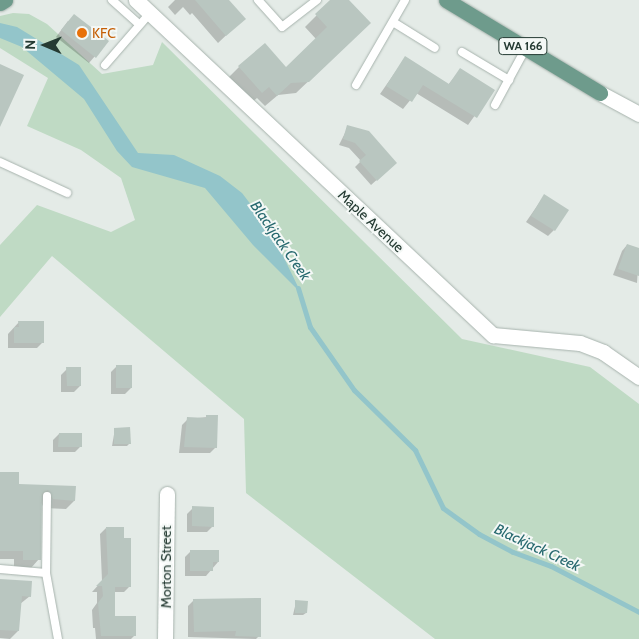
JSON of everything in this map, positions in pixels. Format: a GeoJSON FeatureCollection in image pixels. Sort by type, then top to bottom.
{"type":"FeatureCollection","features":[{"type":"Feature","properties":{"kind":"main road"},"geometry":{"type":"LineString","coordinates":[[0,3],[5,0]]}},
{"type":"Feature","properties":{"kind":"main road","name":"WA 166"},"geometry":{"type":"LineString","coordinates":[[446,0],[600,93]]}},
{"type":"Feature","properties":{"kind":"street","name":"Maple Avenue"},"geometry":{"type":"LineString","coordinates":[[136,0],[493,335],[580,343],[603,352],[639,377]]}},
{"type":"Feature","properties":{"kind":"street","name":"WA 166"},"geometry":{"type":"LineString","coordinates":[[600,93],[639,114]]}},
{"type":"Feature","properties":{"kind":"street","name":"Morton Street"},"geometry":{"type":"LineString","coordinates":[[166,639],[167,494]]}},
{"type":"Feature","properties":{"kind":"lane"},"geometry":{"type":"LineString","coordinates":[[112,0],[139,24]]}},
{"type":"Feature","properties":{"kind":"lane"},"geometry":{"type":"LineString","coordinates":[[258,0],[282,27],[317,0]]}},
{"type":"Feature","properties":{"kind":"lane"},"geometry":{"type":"LineString","coordinates":[[356,85],[405,0]]}},
{"type":"Feature","properties":{"kind":"lane"},"geometry":{"type":"LineString","coordinates":[[105,65],[150,13]]}},
{"type":"Feature","properties":{"kind":"lane"},"geometry":{"type":"LineString","coordinates":[[392,22],[435,48]]}},
{"type":"Feature","properties":{"kind":"lane"},"geometry":{"type":"LineString","coordinates":[[495,105],[526,48]]}},
{"type":"Feature","properties":{"kind":"lane"},"geometry":{"type":"LineString","coordinates":[[462,52],[509,80]]}},
{"type":"Feature","properties":{"kind":"lane"},"geometry":{"type":"LineString","coordinates":[[0,162],[67,193]]}},
{"type":"Feature","properties":{"kind":"lane"},"geometry":{"type":"LineString","coordinates":[[47,496],[46,573],[58,639]]}},
{"type":"Feature","properties":{"kind":"lane"},"geometry":{"type":"LineString","coordinates":[[0,569],[46,573]]}},
{"type":"Feature","properties":{"kind":"green space"},"geometry":{"type":"Polygon","coordinates":[[[13,13],[29,14],[47,24],[102,74],[153,65],[162,42],[462,339],[590,367],[639,404],[639,639],[435,639],[246,493],[244,419],[52,256],[0,317],[0,245],[37,205],[111,232],[135,220],[121,178],[81,150],[27,126],[48,78],[0,48],[0,16],[13,13]]]}},
{"type":"Feature","properties":{"kind":"water"},"geometry":{"type":"Polygon","coordinates":[[[0,23],[17,27],[79,65],[138,153],[174,155],[220,176],[242,193],[271,231],[301,293],[253,245],[205,188],[132,167],[117,151],[84,99],[22,47],[0,38],[0,23]]]}},
{"type":"Feature","properties":{"kind":"building"},"geometry":{"type":"Polygon","coordinates":[[[195,0],[229,0],[246,19],[226,36],[195,0]]]}},
{"type":"Feature","properties":{"kind":"building"},"geometry":{"type":"Polygon","coordinates":[[[330,0],[349,0],[371,23],[309,82],[291,83],[277,96],[269,87],[262,93],[238,66],[265,43],[286,67],[327,27],[315,14],[330,0]]]}},
{"type":"Feature","properties":{"kind":"building"},"geometry":{"type":"Polygon","coordinates":[[[74,14],[109,41],[96,58],[61,30],[74,14]]]}},
{"type":"Feature","properties":{"kind":"building"},"geometry":{"type":"Polygon","coordinates":[[[405,56],[449,84],[460,68],[495,90],[477,118],[423,85],[412,102],[386,86],[405,56]]]}},
{"type":"Feature","properties":{"kind":"building"},"geometry":{"type":"Polygon","coordinates":[[[0,64],[24,75],[0,127],[0,64]]]}},
{"type":"Feature","properties":{"kind":"building"},"geometry":{"type":"Polygon","coordinates":[[[347,125],[369,131],[397,163],[377,181],[359,161],[366,155],[355,143],[343,139],[347,125]]]}},
{"type":"Feature","properties":{"kind":"building"},"geometry":{"type":"Polygon","coordinates":[[[544,194],[569,210],[555,231],[531,216],[544,194]]]}},
{"type":"Feature","properties":{"kind":"building"},"geometry":{"type":"Polygon","coordinates":[[[627,244],[639,248],[639,276],[618,269],[627,244]]]}},
{"type":"Feature","properties":{"kind":"building"},"geometry":{"type":"Polygon","coordinates":[[[18,321],[44,321],[44,343],[14,343],[14,327],[19,327],[18,321]]]}},
{"type":"Feature","properties":{"kind":"building"},"geometry":{"type":"Polygon","coordinates":[[[116,365],[132,365],[132,388],[116,388],[116,365]]]}},
{"type":"Feature","properties":{"kind":"building"},"geometry":{"type":"Polygon","coordinates":[[[66,367],[81,367],[81,386],[67,386],[66,367]]]}},
{"type":"Feature","properties":{"kind":"building"},"geometry":{"type":"Polygon","coordinates":[[[206,415],[218,415],[217,448],[184,447],[187,417],[206,418],[206,415]]]}},
{"type":"Feature","properties":{"kind":"building"},"geometry":{"type":"Polygon","coordinates":[[[130,427],[131,444],[114,444],[114,428],[130,427]]]}},
{"type":"Feature","properties":{"kind":"building"},"geometry":{"type":"Polygon","coordinates":[[[59,433],[82,433],[82,447],[58,447],[59,433]]]}},
{"type":"Feature","properties":{"kind":"building"},"geometry":{"type":"Polygon","coordinates":[[[0,472],[19,472],[19,484],[76,486],[75,501],[53,499],[48,490],[42,494],[41,560],[23,560],[23,551],[0,551],[0,472]]]}},
{"type":"Feature","properties":{"kind":"building"},"geometry":{"type":"Polygon","coordinates":[[[192,506],[214,507],[214,527],[192,526],[192,506]]]}},
{"type":"Feature","properties":{"kind":"building"},"geometry":{"type":"Polygon","coordinates":[[[106,527],[124,527],[124,538],[131,538],[131,587],[115,587],[115,616],[136,616],[136,636],[101,636],[98,603],[103,596],[102,586],[96,586],[108,574],[106,527]]]}},
{"type":"Feature","properties":{"kind":"building"},"geometry":{"type":"Polygon","coordinates":[[[190,550],[219,550],[219,562],[213,562],[213,571],[190,571],[190,550]]]}},
{"type":"Feature","properties":{"kind":"building"},"geometry":{"type":"Polygon","coordinates":[[[0,579],[32,581],[31,597],[22,596],[19,631],[0,630],[0,579]]]}},
{"type":"Feature","properties":{"kind":"building"},"geometry":{"type":"Polygon","coordinates":[[[261,598],[261,637],[235,636],[236,631],[194,632],[193,599],[261,598]]]}},
{"type":"Feature","properties":{"kind":"building"},"geometry":{"type":"Polygon","coordinates":[[[295,600],[308,601],[307,613],[295,613],[295,600]]]}},
{"type":"Feature","properties":{"kind":"waterway","name":"Blackjack Creek"},"geometry":{"type":"LineString","coordinates":[[298,288],[310,327],[354,390],[415,450],[443,508],[479,534],[513,552],[551,566],[639,612]]}},
{"type":"Feature","properties":{"kind":"place","name":"KFC"},"geometry":{"type":"Point","coordinates":[82,33]}}]}
